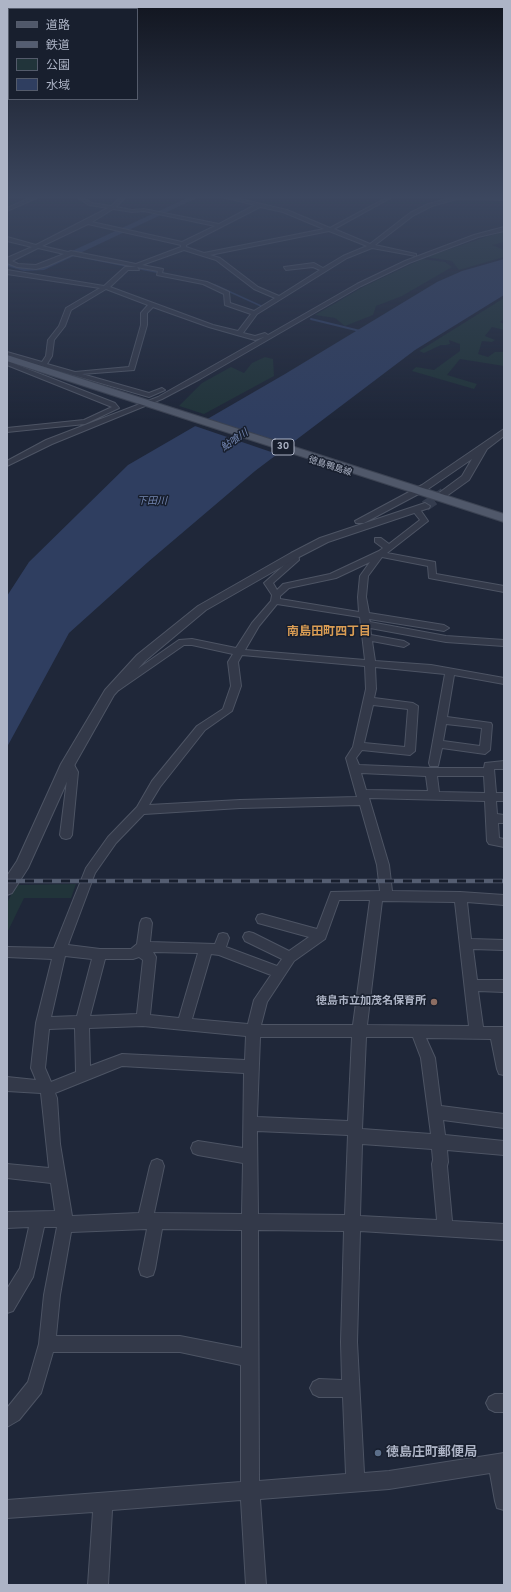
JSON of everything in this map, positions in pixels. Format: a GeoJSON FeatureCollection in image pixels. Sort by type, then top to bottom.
{"type":"FeatureCollection","features":[{"type":"Feature","properties":{"kind":"main road","name":"徳島鴨島線"},"geometry":{"type":"LineString","coordinates":[[7,358],[43,367],[147,405],[413,492],[504,524]]}},
{"type":"Feature","properties":{"kind":"main road","name":"徳島鴨島線"},"geometry":{"type":"LineString","coordinates":[[413,492],[504,518]]}},
{"type":"Feature","properties":{"kind":"street"},"geometry":{"type":"LineString","coordinates":[[43,367],[49,356],[51,340],[62,326],[68,310],[106,287],[126,271]]}},
{"type":"Feature","properties":{"kind":"street"},"geometry":{"type":"LineString","coordinates":[[151,271],[205,283],[227,293],[226,304],[255,313]]}},
{"type":"Feature","properties":{"kind":"street"},"geometry":{"type":"LineString","coordinates":[[235,271],[256,288],[279,298]]}},
{"type":"Feature","properties":{"kind":"street"},"geometry":{"type":"LineString","coordinates":[[239,334],[255,313],[321,271]]}},
{"type":"Feature","properties":{"kind":"street"},"geometry":{"type":"LineString","coordinates":[[7,464],[49,442],[147,405],[198,378],[359,285],[388,271]]}},
{"type":"Feature","properties":{"kind":"street"},"geometry":{"type":"LineString","coordinates":[[7,280],[10,272],[106,287],[211,326],[255,338],[288,326]]}},
{"type":"Feature","properties":{"kind":"street"},"geometry":{"type":"LineString","coordinates":[[70,373],[132,369],[144,325],[144,313],[152,304]]}},
{"type":"Feature","properties":{"kind":"street"},"geometry":{"type":"LineString","coordinates":[[7,354],[43,367],[149,395],[194,377],[198,378]]}},
{"type":"Feature","properties":{"kind":"street"},"geometry":{"type":"LineString","coordinates":[[7,363],[113,404],[116,408],[85,422],[7,430]]}},
{"type":"Feature","properties":{"kind":"street"},"geometry":{"type":"LineString","coordinates":[[7,889],[23,864],[68,764],[109,693],[141,658],[202,608],[295,555],[413,492],[504,432]]}},
{"type":"Feature","properties":{"kind":"street"},"geometry":{"type":"LineString","coordinates":[[444,493],[466,478],[483,447]]}},
{"type":"Feature","properties":{"kind":"street"},"geometry":{"type":"LineString","coordinates":[[7,1418],[13,1414],[35,1387],[47,1344],[52,1295],[64,1221],[50,1098],[38,1068],[43,1023],[60,952],[90,871],[112,840],[141,810],[156,784],[201,728],[226,711],[236,686],[233,662],[255,625],[276,598],[286,586],[333,576],[384,551],[424,521],[421,508],[324,540]]}},
{"type":"Feature","properties":{"kind":"street"},"geometry":{"type":"LineString","coordinates":[[378,540],[384,551],[432,564],[432,576],[504,589]]}},
{"type":"Feature","properties":{"kind":"street"},"geometry":{"type":"LineString","coordinates":[[355,1482],[348,1342],[359,1032],[382,896],[384,866],[351,758],[358,746],[371,689],[370,662],[362,597],[364,576],[384,551]]}},
{"type":"Feature","properties":{"kind":"street"},"geometry":{"type":"LineString","coordinates":[[295,555],[295,560],[268,583],[276,598],[446,639],[504,643]]}},
{"type":"Feature","properties":{"kind":"street"},"geometry":{"type":"LineString","coordinates":[[364,619],[376,618],[444,628]]}},
{"type":"Feature","properties":{"kind":"street"},"geometry":{"type":"LineString","coordinates":[[367,636],[404,644]]}},
{"type":"Feature","properties":{"kind":"street"},"geometry":{"type":"LineString","coordinates":[[109,693],[182,642],[192,642],[239,652],[302,659],[370,662],[450,671],[504,681]]}},
{"type":"Feature","properties":{"kind":"street"},"geometry":{"type":"LineString","coordinates":[[434,796],[433,768],[450,671]]}},
{"type":"Feature","properties":{"kind":"street"},"geometry":{"type":"LineString","coordinates":[[358,746],[410,751],[413,706],[369,701]]}},
{"type":"Feature","properties":{"kind":"street"},"geometry":{"type":"LineString","coordinates":[[438,744],[485,750],[487,725],[442,720]]}},
{"type":"Feature","properties":{"kind":"street"},"geometry":{"type":"LineString","coordinates":[[66,835],[73,772],[68,764]]}},
{"type":"Feature","properties":{"kind":"street"},"geometry":{"type":"LineString","coordinates":[[504,765],[488,766],[490,796],[498,818],[493,841],[504,842]]}},
{"type":"Feature","properties":{"kind":"street"},"geometry":{"type":"LineString","coordinates":[[354,769],[433,768],[488,772]]}},
{"type":"Feature","properties":{"kind":"street"},"geometry":{"type":"LineString","coordinates":[[141,810],[362,797],[504,797]]}},
{"type":"Feature","properties":{"kind":"street"},"geometry":{"type":"LineString","coordinates":[[256,1585],[250,1491],[250,1124],[253,1032],[261,1000],[290,957],[320,935],[335,895],[460,896],[504,900]]}},
{"type":"Feature","properties":{"kind":"street"},"geometry":{"type":"LineString","coordinates":[[460,896],[477,1033]]}},
{"type":"Feature","properties":{"kind":"street"},"geometry":{"type":"LineString","coordinates":[[262,919],[320,935]]}},
{"type":"Feature","properties":{"kind":"street"},"geometry":{"type":"LineString","coordinates":[[140,949],[146,923]]}},
{"type":"Feature","properties":{"kind":"street"},"geometry":{"type":"LineString","coordinates":[[249,936],[290,957]]}},
{"type":"Feature","properties":{"kind":"street"},"geometry":{"type":"LineString","coordinates":[[7,952],[133,954],[140,949],[206,948],[221,944],[279,972]]}},
{"type":"Feature","properties":{"kind":"street"},"geometry":{"type":"LineString","coordinates":[[466,944],[504,945]]}},
{"type":"Feature","properties":{"kind":"street"},"geometry":{"type":"LineString","coordinates":[[184,1024],[206,948]]}},
{"type":"Feature","properties":{"kind":"street"},"geometry":{"type":"LineString","coordinates":[[140,949],[150,957],[143,1020]]}},
{"type":"Feature","properties":{"kind":"street"},"geometry":{"type":"LineString","coordinates":[[83,1076],[82,1021],[100,954]]}},
{"type":"Feature","properties":{"kind":"street"},"geometry":{"type":"LineString","coordinates":[[471,985],[504,986]]}},
{"type":"Feature","properties":{"kind":"street"},"geometry":{"type":"LineString","coordinates":[[43,1023],[143,1020],[253,1032],[501,1033],[504,1069]]}},
{"type":"Feature","properties":{"kind":"street"},"geometry":{"type":"LineString","coordinates":[[417,1032],[428,1058],[436,1112],[442,1162],[439,1164],[445,1227]]}},
{"type":"Feature","properties":{"kind":"street"},"geometry":{"type":"LineString","coordinates":[[7,1084],[46,1089],[122,1060],[251,1067]]}},
{"type":"Feature","properties":{"kind":"street"},"geometry":{"type":"LineString","coordinates":[[436,1112],[504,1120]]}},
{"type":"Feature","properties":{"kind":"street"},"geometry":{"type":"LineString","coordinates":[[250,1124],[355,1132],[504,1148]]}},
{"type":"Feature","properties":{"kind":"street"},"geometry":{"type":"LineString","coordinates":[[198,1148],[250,1157]]}},
{"type":"Feature","properties":{"kind":"street"},"geometry":{"type":"LineString","coordinates":[[148,1269],[150,1222],[157,1166]]}},
{"type":"Feature","properties":{"kind":"street"},"geometry":{"type":"LineString","coordinates":[[7,1171],[58,1176]]}},
{"type":"Feature","properties":{"kind":"street"},"geometry":{"type":"LineString","coordinates":[[7,1220],[352,1223],[445,1227],[504,1232]]}},
{"type":"Feature","properties":{"kind":"street"},"geometry":{"type":"LineString","coordinates":[[7,1305],[27,1271],[38,1220]]}},
{"type":"Feature","properties":{"kind":"street"},"geometry":{"type":"LineString","coordinates":[[47,1344],[180,1344],[250,1358]]}},
{"type":"Feature","properties":{"kind":"street"},"geometry":{"type":"LineString","coordinates":[[319,1388],[333,1387],[351,1390]]}},
{"type":"Feature","properties":{"kind":"street"},"geometry":{"type":"LineString","coordinates":[[7,1509],[103,1503],[389,1480],[501,1462],[504,1501]]}},
{"type":"Feature","properties":{"kind":"street"},"geometry":{"type":"LineString","coordinates":[[98,1585],[103,1503]]}},
{"type":"Feature","properties":{"kind":"green space"},"geometry":{"type":"Polygon","coordinates":[[[396,271],[445,271],[402,296],[376,306],[373,315],[345,326],[335,318],[315,315],[363,287],[396,271]]]}},
{"type":"Feature","properties":{"kind":"green space"},"geometry":{"type":"Polygon","coordinates":[[[504,298],[504,319],[500,322],[504,324],[504,330],[492,327],[485,336],[495,340],[492,342],[482,341],[478,354],[488,357],[495,352],[504,352],[504,366],[460,359],[447,375],[477,384],[474,389],[412,371],[416,367],[434,370],[460,351],[460,344],[449,340],[450,344],[441,345],[424,353],[419,351],[504,298]]]}},
{"type":"Feature","properties":{"kind":"green space"},"geometry":{"type":"Polygon","coordinates":[[[265,357],[273,359],[274,376],[204,414],[179,406],[202,383],[231,367],[244,373],[252,363],[265,357]]]}},
{"type":"Feature","properties":{"kind":"green space"},"geometry":{"type":"Polygon","coordinates":[[[76,884],[71,898],[24,898],[7,933],[7,903],[16,885],[76,884]]]}},
{"type":"Feature","properties":{"kind":"water","name":"下田川"},"geometry":{"type":"Polygon","coordinates":[[[461,271],[504,271],[504,295],[415,350],[255,471],[148,562],[69,633],[7,747],[7,596],[29,562],[128,465],[285,374],[437,282],[461,271]]]}},
{"type":"Feature","properties":{"kind":"pier"},"geometry":{"type":"Polygon","coordinates":[[[205,418],[292,446],[280,455],[192,425],[205,418]]]}},
{"type":"Feature","properties":{"kind":"waterway"},"geometry":{"type":"LineString","coordinates":[[152,271],[161,273]]}},
{"type":"Feature","properties":{"kind":"waterway"},"geometry":{"type":"LineString","coordinates":[[194,280],[215,285],[261,306]]}},
{"type":"Feature","properties":{"kind":"waterway"},"geometry":{"type":"LineString","coordinates":[[311,319],[360,331]]}},
{"type":"Feature","properties":{"kind":"tunnel"},"geometry":{"type":"LineString","coordinates":[[425,506],[444,493]]}},
{"type":"Feature","properties":{"kind":"railway"},"geometry":{"type":"LineString","coordinates":[[7,881],[504,881]]}},
{"type":"Feature","properties":{"kind":"place","name":"徳島市立加茂名保育所"},"geometry":{"type":"Point","coordinates":[434,1002]}},
{"type":"Feature","properties":{"kind":"place","name":"徳島庄町郵便局"},"geometry":{"type":"Point","coordinates":[378,1453]}},
{"type":"Feature","properties":{"kind":"district","name":"南島田町四丁目"},"geometry":{"type":"Point","coordinates":[329,633]}},
{"type":"Feature","properties":{"kind":"water label","name":"鮎喰川"},"geometry":{"type":"Point","coordinates":[235,441]}}]}
